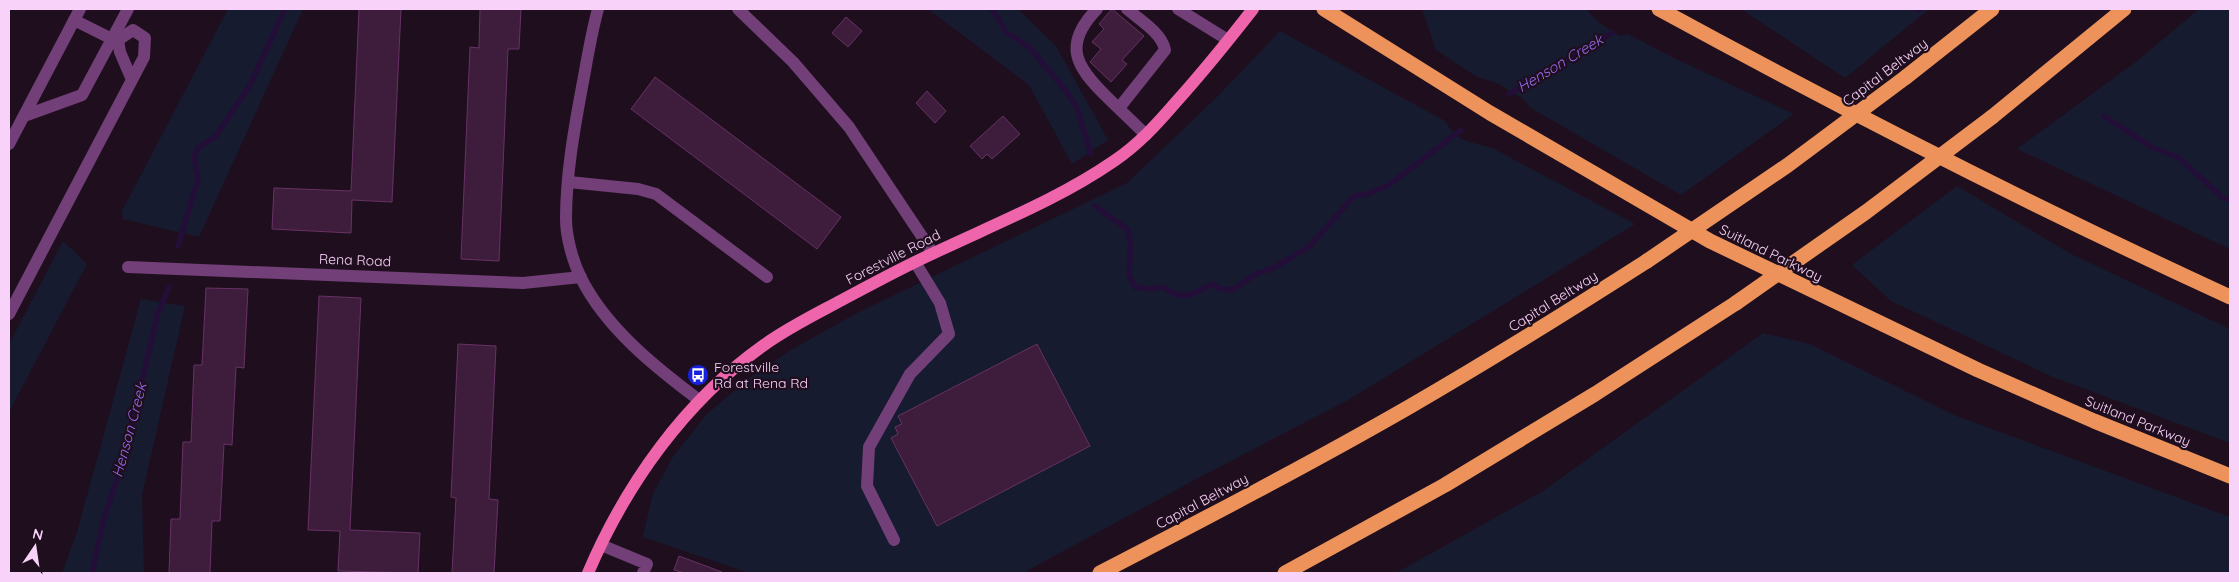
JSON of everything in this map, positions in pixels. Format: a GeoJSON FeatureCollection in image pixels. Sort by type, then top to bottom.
{"type":"FeatureCollection","features":[{"type":"Feature","properties":{"kind":"highway","name":"Suitland Parkway"},"geometry":{"type":"LineString","coordinates":[[1324,9],[1511,126],[1736,254],[1978,370],[2094,421],[2230,476]]}},
{"type":"Feature","properties":{"kind":"highway"},"geometry":{"type":"LineString","coordinates":[[1659,9],[1807,88],[2033,202],[2230,296]]}},
{"type":"Feature","properties":{"kind":"highway","name":"Capital Beltway"},"geometry":{"type":"LineString","coordinates":[[1100,573],[1211,516],[1409,407],[1530,335],[1647,260],[1788,165],[1906,77],[1992,9]]}},
{"type":"Feature","properties":{"kind":"highway"},"geometry":{"type":"LineString","coordinates":[[1285,573],[1445,485],[1594,394],[1736,303],[1866,212],[1992,117],[2124,9]]}},
{"type":"Feature","properties":{"kind":"highway"},"geometry":{"type":"LineString","coordinates":[[1294,573],[1326,551]]}},
{"type":"Feature","properties":{"kind":"main road","name":"Forestville Road"},"geometry":{"type":"LineString","coordinates":[[588,573],[600,545],[633,487],[656,454],[699,400],[736,367],[765,344],[804,320],[914,262],[1064,190],[1114,162],[1146,135],[1253,9]]}},
{"type":"Feature","properties":{"kind":"street"},"geometry":{"type":"LineString","coordinates":[[24,116],[82,95],[115,40],[128,9]]}},
{"type":"Feature","properties":{"kind":"street"},"geometry":{"type":"LineString","coordinates":[[598,9],[575,126],[569,182],[566,221],[572,252],[581,277],[614,326],[673,380],[699,400]]}},
{"type":"Feature","properties":{"kind":"street"},"geometry":{"type":"LineString","coordinates":[[738,9],[793,62],[848,127],[933,253]]}},
{"type":"Feature","properties":{"kind":"street"},"geometry":{"type":"LineString","coordinates":[[1097,9],[1080,34],[1077,44],[1079,63],[1089,79],[1146,135]]}},
{"type":"Feature","properties":{"kind":"street"},"geometry":{"type":"LineString","coordinates":[[1119,108],[1165,50],[1164,44],[1156,34],[1127,9]]}},
{"type":"Feature","properties":{"kind":"street"},"geometry":{"type":"LineString","coordinates":[[1178,9],[1228,40]]}},
{"type":"Feature","properties":{"kind":"street"},"geometry":{"type":"LineString","coordinates":[[9,144],[77,14],[115,40],[132,80]]}},
{"type":"Feature","properties":{"kind":"street"},"geometry":{"type":"LineString","coordinates":[[9,314],[144,57],[145,38],[134,30],[115,40]]}},
{"type":"Feature","properties":{"kind":"street"},"geometry":{"type":"LineString","coordinates":[[569,182],[638,189],[656,194],[767,277]]}},
{"type":"Feature","properties":{"kind":"street"},"geometry":{"type":"LineString","coordinates":[[894,540],[867,486],[869,447],[910,374],[949,334],[940,302],[914,262]]}},
{"type":"Feature","properties":{"kind":"street","name":"Rena Road"},"geometry":{"type":"LineString","coordinates":[[128,267],[523,283],[581,277]]}},
{"type":"Feature","properties":{"kind":"street"},"geometry":{"type":"LineString","coordinates":[[600,545],[647,564],[643,573]]}},
{"type":"Feature","properties":{"kind":"shaded area"},"geometry":{"type":"Polygon","coordinates":[[[228,9],[303,9],[199,237],[123,219],[122,211],[228,9]]]}},
{"type":"Feature","properties":{"kind":"shaded area"},"geometry":{"type":"Polygon","coordinates":[[[928,9],[1018,9],[1056,46],[1108,140],[1072,164],[1029,85],[928,9]]]}},
{"type":"Feature","properties":{"kind":"shaded area"},"geometry":{"type":"Polygon","coordinates":[[[1422,9],[1586,9],[1598,22],[1620,36],[1628,34],[1672,57],[1794,114],[1681,195],[1531,108],[1523,99],[1497,83],[1477,77],[1436,50],[1422,9]]]}},
{"type":"Feature","properties":{"kind":"shaded area"},"geometry":{"type":"Polygon","coordinates":[[[1741,9],[1929,9],[1845,78],[1741,9]]]}},
{"type":"Feature","properties":{"kind":"shaded area"},"geometry":{"type":"Polygon","coordinates":[[[2199,9],[2230,9],[2230,249],[2017,149],[2137,61],[2199,9]]]}},
{"type":"Feature","properties":{"kind":"shaded area"},"geometry":{"type":"Polygon","coordinates":[[[1280,31],[1445,121],[1451,130],[1463,140],[1492,148],[1635,224],[1348,400],[1200,477],[1023,573],[749,573],[643,537],[652,496],[672,458],[706,415],[748,379],[791,350],[857,313],[1127,183],[1217,97],[1280,31]]]}},
{"type":"Feature","properties":{"kind":"shaded area"},"geometry":{"type":"Polygon","coordinates":[[[1957,186],[2071,254],[2230,329],[2230,443],[2053,377],[1891,301],[1852,265],[1957,186]]]}},
{"type":"Feature","properties":{"kind":"shaded area"},"geometry":{"type":"Polygon","coordinates":[[[63,241],[87,264],[9,412],[9,344],[63,241]]]}},
{"type":"Feature","properties":{"kind":"shaded area"},"geometry":{"type":"Polygon","coordinates":[[[141,299],[185,306],[142,495],[144,573],[62,573],[77,532],[141,299]]]}},
{"type":"Feature","properties":{"kind":"shaded area"},"geometry":{"type":"Polygon","coordinates":[[[1763,333],[1810,344],[1954,415],[2230,517],[2230,573],[1396,573],[1543,491],[1763,333]]]}},
{"type":"Feature","properties":{"kind":"building"},"geometry":{"type":"Polygon","coordinates":[[[359,9],[401,9],[392,202],[352,200],[351,233],[272,229],[274,188],[351,191],[359,9]]]}},
{"type":"Feature","properties":{"kind":"building"},"geometry":{"type":"Polygon","coordinates":[[[480,9],[521,9],[519,49],[508,49],[499,261],[461,259],[470,47],[479,48],[480,9]]]}},
{"type":"Feature","properties":{"kind":"building"},"geometry":{"type":"Polygon","coordinates":[[[1112,9],[1144,36],[1122,60],[1127,64],[1111,82],[1090,62],[1101,49],[1092,42],[1104,29],[1099,24],[1112,9]]]}},
{"type":"Feature","properties":{"kind":"building"},"geometry":{"type":"Polygon","coordinates":[[[846,17],[862,31],[848,47],[832,33],[846,17]]]}},
{"type":"Feature","properties":{"kind":"building"},"geometry":{"type":"Polygon","coordinates":[[[655,77],[841,217],[817,249],[631,109],[655,77]]]}},
{"type":"Feature","properties":{"kind":"building"},"geometry":{"type":"Polygon","coordinates":[[[927,91],[946,111],[935,123],[916,103],[927,91]]]}},
{"type":"Feature","properties":{"kind":"building"},"geometry":{"type":"Polygon","coordinates":[[[1003,116],[1020,134],[992,159],[987,154],[982,159],[970,146],[1003,116]]]}},
{"type":"Feature","properties":{"kind":"building"},"geometry":{"type":"Polygon","coordinates":[[[206,288],[248,289],[244,368],[236,367],[232,445],[224,444],[220,521],[212,521],[210,573],[169,573],[171,519],[180,519],[183,442],[191,442],[194,365],[202,365],[206,288]]]}},
{"type":"Feature","properties":{"kind":"building"},"geometry":{"type":"Polygon","coordinates":[[[319,296],[361,298],[350,530],[420,533],[418,573],[338,571],[340,531],[308,530],[319,296]]]}},
{"type":"Feature","properties":{"kind":"building"},"geometry":{"type":"Polygon","coordinates":[[[458,344],[496,346],[489,499],[498,500],[494,573],[452,573],[456,498],[451,497],[458,344]]]}},
{"type":"Feature","properties":{"kind":"building"},"geometry":{"type":"Polygon","coordinates":[[[1037,344],[1090,446],[937,526],[891,438],[898,434],[895,427],[902,424],[898,416],[1037,344]]]}},
{"type":"Feature","properties":{"kind":"building"},"geometry":{"type":"Polygon","coordinates":[[[679,556],[722,572],[685,573],[674,570],[679,556]]]}},
{"type":"Feature","properties":{"kind":"waterway","name":"Henson Creek"},"geometry":{"type":"LineString","coordinates":[[178,246],[198,179],[194,157],[198,148],[215,137],[250,85],[285,9]]}},
{"type":"Feature","properties":{"kind":"waterway","name":"Henson Creek"},"geometry":{"type":"LineString","coordinates":[[992,9],[1007,33],[1029,47],[1067,92],[1077,108],[1091,154]]}},
{"type":"Feature","properties":{"kind":"waterway","name":"Henson Creek"},"geometry":{"type":"LineString","coordinates":[[1509,94],[1612,33]]}},
{"type":"Feature","properties":{"kind":"waterway","name":"Henson Creek"},"geometry":{"type":"LineString","coordinates":[[2104,116],[2153,148],[2178,157],[2222,197],[2230,200]]}},
{"type":"Feature","properties":{"kind":"waterway","name":"Henson Creek"},"geometry":{"type":"LineString","coordinates":[[1095,206],[1127,229],[1131,244],[1129,274],[1135,287],[1149,289],[1163,287],[1177,295],[1190,295],[1213,284],[1220,289],[1232,290],[1256,274],[1273,268],[1309,247],[1354,196],[1368,194],[1389,185],[1461,130]]}},
{"type":"Feature","properties":{"kind":"waterway","name":"Henson Creek"},"geometry":{"type":"LineString","coordinates":[[92,573],[103,522],[126,451],[157,316],[169,287]]}},
{"type":"Feature","properties":{"kind":"place","name":"Forestville Rd at Rena Rd"},"geometry":{"type":"Point","coordinates":[698,375]}}]}
